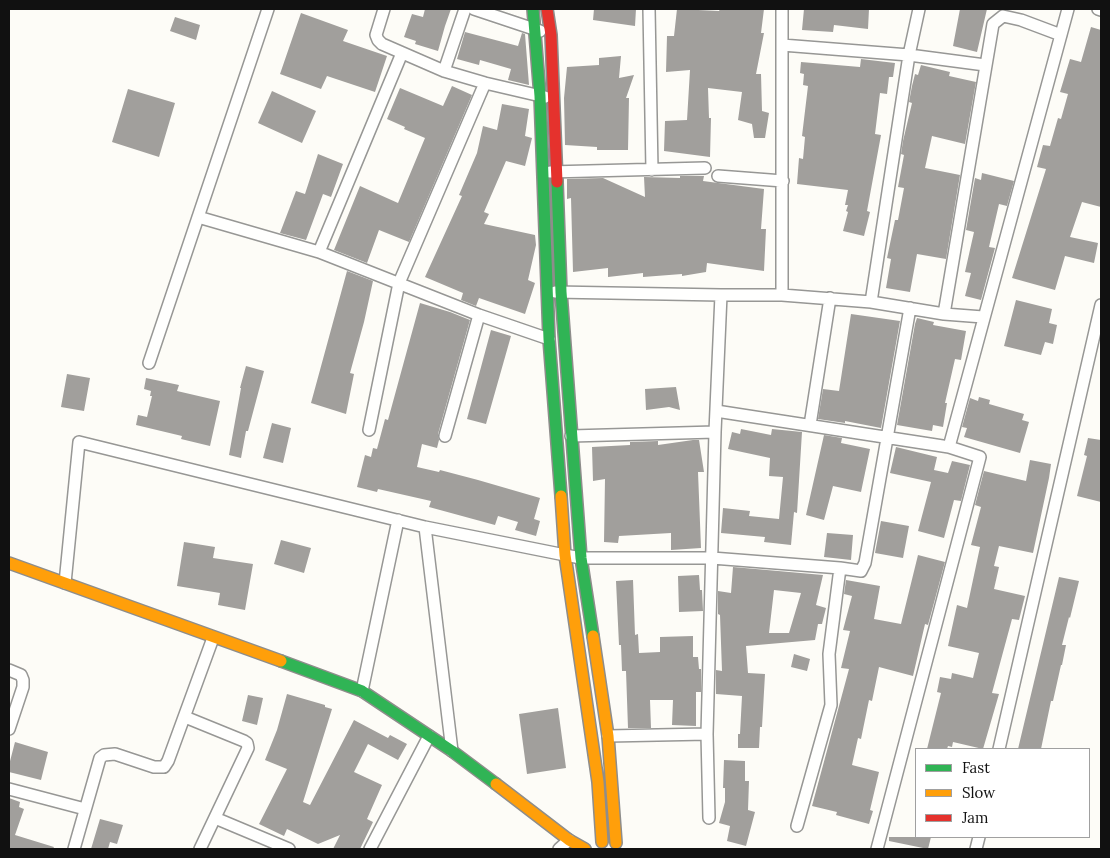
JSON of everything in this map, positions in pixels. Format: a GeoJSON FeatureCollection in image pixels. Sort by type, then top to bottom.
{"type":"FeatureCollection","features":[{"type":"Feature","properties":{"kind":"street"},"geometry":{"type":"LineString","coordinates":[[148,363],[268,9]]}},
{"type":"Feature","properties":{"kind":"street"},"geometry":{"type":"LineString","coordinates":[[384,9],[376,35],[382,44],[444,71],[554,99]]}},
{"type":"Feature","properties":{"kind":"street"},"geometry":{"type":"LineString","coordinates":[[444,71],[465,9]]}},
{"type":"Feature","properties":{"kind":"street"},"geometry":{"type":"LineString","coordinates":[[474,9],[551,35]]}},
{"type":"Feature","properties":{"kind":"street"},"geometry":{"type":"LineString","coordinates":[[533,9],[540,96],[548,339],[565,555],[598,782],[600,846],[610,840],[618,846]]}},
{"type":"Feature","properties":{"kind":"street"},"geometry":{"type":"LineString","coordinates":[[547,9],[551,35],[561,292],[581,558],[608,736],[618,846]]}},
{"type":"Feature","properties":{"kind":"street"},"geometry":{"type":"LineString","coordinates":[[649,9],[652,170]]}},
{"type":"Feature","properties":{"kind":"street"},"geometry":{"type":"LineString","coordinates":[[782,9],[782,295]]}},
{"type":"Feature","properties":{"kind":"street"},"geometry":{"type":"LineString","coordinates":[[871,302],[919,9]]}},
{"type":"Feature","properties":{"kind":"street"},"geometry":{"type":"LineString","coordinates":[[949,447],[1068,9]]}},
{"type":"Feature","properties":{"kind":"street"},"geometry":{"type":"LineString","coordinates":[[944,314],[992,24],[1004,16],[1060,34]]}},
{"type":"Feature","properties":{"kind":"street"},"geometry":{"type":"LineString","coordinates":[[782,45],[910,55],[985,65]]}},
{"type":"Feature","properties":{"kind":"street"},"geometry":{"type":"LineString","coordinates":[[319,252],[402,53]]}},
{"type":"Feature","properties":{"kind":"street"},"geometry":{"type":"LineString","coordinates":[[369,430],[399,283],[486,83]]}},
{"type":"Feature","properties":{"kind":"street"},"geometry":{"type":"LineString","coordinates":[[543,173],[705,168]]}},
{"type":"Feature","properties":{"kind":"street"},"geometry":{"type":"LineString","coordinates":[[718,176],[783,181]]}},
{"type":"Feature","properties":{"kind":"street"},"geometry":{"type":"LineString","coordinates":[[198,217],[319,252],[479,315],[548,339]]}},
{"type":"Feature","properties":{"kind":"street"},"geometry":{"type":"LineString","coordinates":[[547,292],[721,296],[782,295],[871,302],[944,314],[983,317]]}},
{"type":"Feature","properties":{"kind":"street"},"geometry":{"type":"LineString","coordinates":[[708,818],[707,734],[715,432],[721,296]]}},
{"type":"Feature","properties":{"kind":"street"},"geometry":{"type":"LineString","coordinates":[[810,425],[830,298]]}},
{"type":"Feature","properties":{"kind":"street"},"geometry":{"type":"LineString","coordinates":[[999,748],[1101,305]]}},
{"type":"Feature","properties":{"kind":"street"},"geometry":{"type":"LineString","coordinates":[[65,583],[79,442],[425,527],[581,558],[712,558],[861,571],[865,562],[889,437],[910,308]]}},
{"type":"Feature","properties":{"kind":"street"},"geometry":{"type":"LineString","coordinates":[[445,436],[479,315]]}},
{"type":"Feature","properties":{"kind":"street"},"geometry":{"type":"LineString","coordinates":[[716,411],[949,447],[980,457],[878,849]]}},
{"type":"Feature","properties":{"kind":"street"},"geometry":{"type":"LineString","coordinates":[[572,436],[715,432]]}},
{"type":"Feature","properties":{"kind":"street"},"geometry":{"type":"LineString","coordinates":[[362,691],[398,520]]}},
{"type":"Feature","properties":{"kind":"street"},"geometry":{"type":"LineString","coordinates":[[425,527],[452,750]]}},
{"type":"Feature","properties":{"kind":"street"},"geometry":{"type":"LineString","coordinates":[[9,563],[213,638],[331,678],[362,691],[452,750],[568,840],[585,849]]}},
{"type":"Feature","properties":{"kind":"street"},"geometry":{"type":"LineString","coordinates":[[797,826],[831,705],[829,654],[840,568]]}},
{"type":"Feature","properties":{"kind":"street"},"geometry":{"type":"LineString","coordinates":[[74,849],[100,758],[104,754],[115,754],[154,767],[164,767],[168,761],[213,638]]}},
{"type":"Feature","properties":{"kind":"street"},"geometry":{"type":"LineString","coordinates":[[9,670],[20,675],[23,680],[23,687],[9,729]]}},
{"type":"Feature","properties":{"kind":"street"},"geometry":{"type":"LineString","coordinates":[[184,717],[248,744],[248,753],[200,849]]}},
{"type":"Feature","properties":{"kind":"street"},"geometry":{"type":"LineString","coordinates":[[608,736],[707,734]]}},
{"type":"Feature","properties":{"kind":"street"},"geometry":{"type":"LineString","coordinates":[[370,849],[429,736]]}},
{"type":"Feature","properties":{"kind":"street"},"geometry":{"type":"LineString","coordinates":[[598,782],[611,780]]}},
{"type":"Feature","properties":{"kind":"street"},"geometry":{"type":"LineString","coordinates":[[9,789],[85,809]]}},
{"type":"Feature","properties":{"kind":"street"},"geometry":{"type":"LineString","coordinates":[[216,818],[289,849]]}},
{"type":"Feature","properties":{"kind":"street"},"geometry":{"type":"LineString","coordinates":[[559,849],[568,840]]}},
{"type":"Feature","properties":{"kind":"building"},"geometry":{"type":"Polygon","coordinates":[[[425,9],[451,9],[438,51],[415,44],[416,41],[404,37],[412,14],[423,17],[425,9]]]}},
{"type":"Feature","properties":{"kind":"building"},"geometry":{"type":"Polygon","coordinates":[[[594,9],[636,9],[635,26],[593,20],[594,9]]]}},
{"type":"Feature","properties":{"kind":"building"},"geometry":{"type":"Polygon","coordinates":[[[677,9],[719,11],[720,9],[764,9],[761,33],[764,33],[756,74],[761,74],[762,111],[769,113],[765,138],[754,138],[752,124],[738,120],[742,92],[708,88],[709,118],[711,118],[710,157],[664,151],[665,121],[687,120],[690,70],[666,72],[667,36],[674,36],[677,9]]]}},
{"type":"Feature","properties":{"kind":"building"},"geometry":{"type":"Polygon","coordinates":[[[804,9],[869,9],[868,29],[834,25],[833,32],[802,30],[804,9]]]}},
{"type":"Feature","properties":{"kind":"building"},"geometry":{"type":"Polygon","coordinates":[[[960,9],[987,9],[977,52],[953,46],[960,9]]]}},
{"type":"Feature","properties":{"kind":"building"},"geometry":{"type":"Polygon","coordinates":[[[301,13],[348,30],[343,41],[387,56],[375,92],[327,76],[321,89],[280,74],[301,13]]]}},
{"type":"Feature","properties":{"kind":"building"},"geometry":{"type":"Polygon","coordinates":[[[175,17],[200,25],[196,40],[170,31],[175,17]]]}},
{"type":"Feature","properties":{"kind":"building"},"geometry":{"type":"Polygon","coordinates":[[[1091,27],[1101,30],[1101,207],[1082,202],[1070,237],[1098,243],[1094,263],[1065,256],[1055,290],[1012,278],[1046,169],[1037,167],[1043,145],[1050,146],[1058,118],[1061,119],[1068,94],[1060,92],[1070,59],[1081,62],[1091,27]]]}},
{"type":"Feature","properties":{"kind":"building"},"geometry":{"type":"Polygon","coordinates":[[[465,32],[518,46],[522,33],[525,34],[529,85],[508,80],[511,69],[480,60],[479,65],[457,59],[465,32]]]}},
{"type":"Feature","properties":{"kind":"building"},"geometry":{"type":"Polygon","coordinates":[[[621,56],[619,78],[634,75],[626,98],[629,98],[628,150],[597,150],[597,147],[565,145],[564,98],[567,67],[599,65],[599,58],[621,56]]]}},
{"type":"Feature","properties":{"kind":"building"},"geometry":{"type":"Polygon","coordinates":[[[861,59],[895,63],[893,77],[889,77],[887,94],[880,93],[875,134],[881,135],[867,211],[870,212],[864,236],[843,231],[848,212],[846,211],[848,205],[845,205],[848,190],[797,184],[799,158],[803,159],[805,137],[802,136],[808,86],[803,85],[804,74],[800,73],[801,62],[860,67],[861,59]]]}},
{"type":"Feature","properties":{"kind":"building"},"geometry":{"type":"Polygon","coordinates":[[[921,65],[950,72],[949,76],[976,82],[965,144],[932,136],[925,168],[960,175],[946,259],[917,254],[910,292],[886,288],[891,259],[887,258],[895,220],[898,220],[904,188],[898,187],[904,155],[901,154],[903,141],[912,103],[909,102],[915,74],[918,75],[921,65]]]}},
{"type":"Feature","properties":{"kind":"building"},"geometry":{"type":"Polygon","coordinates":[[[452,86],[472,95],[409,242],[379,230],[367,263],[334,250],[360,186],[398,203],[425,138],[387,119],[400,88],[443,106],[452,86]]]}},
{"type":"Feature","properties":{"kind":"building"},"geometry":{"type":"Polygon","coordinates":[[[128,89],[175,103],[159,157],[112,142],[128,89]]]}},
{"type":"Feature","properties":{"kind":"building"},"geometry":{"type":"Polygon","coordinates":[[[272,91],[316,111],[302,143],[258,123],[272,91]]]}},
{"type":"Feature","properties":{"kind":"building"},"geometry":{"type":"Polygon","coordinates":[[[502,104],[529,109],[525,136],[532,138],[525,166],[506,161],[484,212],[489,214],[484,224],[535,235],[536,245],[528,280],[535,283],[525,314],[479,298],[476,306],[461,300],[463,293],[425,277],[462,196],[459,195],[477,153],[483,126],[497,130],[502,104]]]}},
{"type":"Feature","properties":{"kind":"building"},"geometry":{"type":"Polygon","coordinates":[[[318,154],[343,164],[331,197],[323,194],[306,240],[280,233],[296,191],[305,194],[318,154]]]}},
{"type":"Feature","properties":{"kind":"building"},"geometry":{"type":"Polygon","coordinates":[[[982,173],[1014,181],[1007,206],[999,204],[989,247],[995,248],[981,300],[965,296],[971,273],[965,272],[974,232],[966,230],[975,178],[981,180],[982,173]]]}},
{"type":"Feature","properties":{"kind":"building"},"geometry":{"type":"Polygon","coordinates":[[[680,176],[704,176],[703,181],[764,189],[761,229],[766,229],[764,271],[707,263],[706,272],[682,276],[682,274],[643,277],[643,273],[608,277],[608,268],[573,272],[571,198],[567,199],[567,179],[603,178],[645,197],[644,177],[680,178],[680,176]]]}},
{"type":"Feature","properties":{"kind":"building"},"geometry":{"type":"Polygon","coordinates":[[[347,271],[373,281],[350,373],[354,374],[346,414],[311,403],[347,271]]]}},
{"type":"Feature","properties":{"kind":"building"},"geometry":{"type":"Polygon","coordinates":[[[1016,300],[1052,309],[1049,323],[1057,325],[1053,344],[1045,342],[1041,355],[1004,346],[1016,300]]]}},
{"type":"Feature","properties":{"kind":"building"},"geometry":{"type":"Polygon","coordinates":[[[420,303],[470,320],[438,434],[437,448],[422,444],[417,467],[439,472],[440,470],[540,498],[534,519],[540,521],[536,536],[515,530],[518,522],[498,516],[495,525],[429,507],[431,501],[378,489],[377,492],[357,487],[365,455],[371,457],[373,448],[377,449],[385,419],[388,420],[420,303]]]}},
{"type":"Feature","properties":{"kind":"building"},"geometry":{"type":"Polygon","coordinates":[[[851,314],[900,321],[881,428],[845,421],[845,423],[818,419],[823,389],[839,391],[851,314]]]}},
{"type":"Feature","properties":{"kind":"building"},"geometry":{"type":"Polygon","coordinates":[[[917,318],[934,322],[933,325],[966,331],[961,360],[955,359],[945,403],[947,403],[943,427],[933,425],[932,431],[897,425],[917,318]]]}},
{"type":"Feature","properties":{"kind":"building"},"geometry":{"type":"Polygon","coordinates":[[[491,330],[511,336],[486,424],[467,419],[491,330]]]}},
{"type":"Feature","properties":{"kind":"building"},"geometry":{"type":"Polygon","coordinates":[[[246,366],[264,371],[248,431],[246,431],[241,458],[229,455],[240,388],[246,366]]]}},
{"type":"Feature","properties":{"kind":"building"},"geometry":{"type":"Polygon","coordinates":[[[67,374],[90,378],[84,411],[61,407],[67,374]]]}},
{"type":"Feature","properties":{"kind":"building"},"geometry":{"type":"Polygon","coordinates":[[[146,378],[179,385],[177,391],[220,401],[210,446],[181,439],[182,436],[136,425],[138,415],[147,417],[152,396],[150,396],[151,391],[144,389],[146,378]]]}},
{"type":"Feature","properties":{"kind":"building"},"geometry":{"type":"Polygon","coordinates":[[[676,387],[680,410],[669,407],[646,410],[645,389],[676,387]]]}},
{"type":"Feature","properties":{"kind":"building"},"geometry":{"type":"Polygon","coordinates":[[[979,397],[990,400],[989,404],[1024,414],[1022,420],[1029,422],[1020,453],[964,437],[967,428],[962,427],[970,398],[978,401],[979,397]]]}},
{"type":"Feature","properties":{"kind":"building"},"geometry":{"type":"Polygon","coordinates":[[[272,423],[291,428],[283,463],[263,458],[272,423]]]}},
{"type":"Feature","properties":{"kind":"building"},"geometry":{"type":"Polygon","coordinates":[[[741,429],[771,435],[772,429],[802,432],[797,513],[794,512],[791,545],[764,542],[765,537],[721,533],[723,508],[750,511],[749,516],[779,519],[783,477],[769,476],[770,458],[728,449],[732,432],[740,434],[741,429]]]}},
{"type":"Feature","properties":{"kind":"building"},"geometry":{"type":"Polygon","coordinates":[[[824,435],[842,438],[841,443],[870,449],[861,492],[833,486],[824,520],[806,515],[824,435]]]}},
{"type":"Feature","properties":{"kind":"building"},"geometry":{"type":"Polygon","coordinates":[[[1088,438],[1101,440],[1101,502],[1077,496],[1087,456],[1084,455],[1088,438]]]}},
{"type":"Feature","properties":{"kind":"building"},"geometry":{"type":"Polygon","coordinates":[[[699,440],[704,472],[698,472],[701,548],[671,550],[671,533],[619,536],[618,543],[604,542],[605,479],[593,481],[592,447],[630,445],[630,442],[658,441],[658,445],[699,440]]]}},
{"type":"Feature","properties":{"kind":"building"},"geometry":{"type":"Polygon","coordinates":[[[896,447],[937,457],[934,470],[948,473],[952,461],[970,465],[961,501],[954,500],[944,538],[918,531],[931,482],[890,473],[896,447]]]}},
{"type":"Feature","properties":{"kind":"building"},"geometry":{"type":"Polygon","coordinates":[[[1030,460],[1051,464],[1033,553],[999,546],[994,566],[999,567],[994,589],[1025,596],[1019,620],[1012,619],[992,693],[999,694],[983,748],[953,742],[952,747],[927,748],[941,693],[937,692],[940,677],[951,679],[952,673],[973,678],[979,653],[948,646],[957,605],[967,608],[980,547],[971,545],[981,507],[975,505],[984,471],[1026,481],[1030,460]]]}},
{"type":"Feature","properties":{"kind":"building"},"geometry":{"type":"Polygon","coordinates":[[[881,521],[909,526],[903,558],[875,553],[881,521]]]}},
{"type":"Feature","properties":{"kind":"building"},"geometry":{"type":"Polygon","coordinates":[[[827,533],[853,535],[851,560],[824,557],[827,533]]]}},
{"type":"Feature","properties":{"kind":"building"},"geometry":{"type":"Polygon","coordinates":[[[281,540],[311,548],[304,573],[274,564],[281,540]]]}},
{"type":"Feature","properties":{"kind":"building"},"geometry":{"type":"Polygon","coordinates":[[[184,542],[215,547],[213,558],[253,564],[245,610],[218,605],[220,593],[177,586],[184,542]]]}},
{"type":"Feature","properties":{"kind":"building"},"geometry":{"type":"Polygon","coordinates":[[[918,555],[945,562],[928,625],[925,624],[913,676],[879,667],[872,701],[869,700],[861,739],[858,738],[852,765],[879,772],[870,810],[873,811],[869,824],[836,815],[837,812],[812,806],[849,669],[841,668],[850,631],[843,630],[852,596],[844,594],[846,580],[880,586],[874,619],[901,624],[918,555]]]}},
{"type":"Feature","properties":{"kind":"building"},"geometry":{"type":"Polygon","coordinates":[[[733,567],[823,575],[816,605],[826,608],[822,624],[818,624],[815,640],[746,646],[748,673],[765,674],[759,748],[738,748],[742,696],[716,694],[716,670],[722,671],[718,591],[731,593],[733,567]],[[774,590],[769,633],[789,633],[801,593],[774,590]]]}},
{"type":"Feature","properties":{"kind":"building"},"geometry":{"type":"Polygon","coordinates":[[[699,575],[703,611],[679,612],[678,576],[699,575]]]}},
{"type":"Feature","properties":{"kind":"building"},"geometry":{"type":"Polygon","coordinates":[[[1059,577],[1079,581],[1062,645],[1066,645],[1041,748],[1018,748],[1059,577]]]}},
{"type":"Feature","properties":{"kind":"building"},"geometry":{"type":"Polygon","coordinates":[[[633,580],[635,635],[638,634],[639,653],[660,652],[660,637],[693,636],[693,657],[698,657],[699,669],[701,669],[701,692],[696,692],[696,726],[672,725],[673,700],[650,700],[651,728],[628,728],[626,671],[622,671],[621,645],[619,645],[616,581],[633,580]]]}},
{"type":"Feature","properties":{"kind":"building"},"geometry":{"type":"Polygon","coordinates":[[[794,654],[810,659],[807,671],[791,667],[794,654]]]}},
{"type":"Feature","properties":{"kind":"building"},"geometry":{"type":"Polygon","coordinates":[[[287,694],[325,705],[325,707],[332,709],[303,802],[310,805],[354,720],[388,738],[390,735],[407,744],[398,760],[368,744],[354,772],[382,785],[367,819],[373,822],[360,849],[333,849],[340,835],[318,844],[287,829],[284,836],[259,824],[287,769],[265,760],[277,730],[287,694]]]}},
{"type":"Feature","properties":{"kind":"building"},"geometry":{"type":"Polygon","coordinates":[[[248,695],[263,698],[257,725],[242,721],[248,695]]]}},
{"type":"Feature","properties":{"kind":"building"},"geometry":{"type":"Polygon","coordinates":[[[558,708],[566,768],[527,774],[519,714],[558,708]]]}},
{"type":"Feature","properties":{"kind":"building"},"geometry":{"type":"Polygon","coordinates":[[[15,742],[48,752],[41,780],[9,772],[15,742]]]}},
{"type":"Feature","properties":{"kind":"building"},"geometry":{"type":"Polygon","coordinates":[[[724,760],[745,761],[745,781],[749,781],[748,810],[755,812],[746,846],[727,841],[730,826],[719,823],[725,802],[725,788],[723,788],[724,760]]]}},
{"type":"Feature","properties":{"kind":"building"},"geometry":{"type":"Polygon","coordinates":[[[9,798],[20,802],[19,807],[24,809],[15,835],[54,847],[53,849],[9,849],[9,798]]]}},
{"type":"Feature","properties":{"kind":"building"},"geometry":{"type":"Polygon","coordinates":[[[100,819],[123,825],[117,844],[110,842],[108,849],[91,849],[100,819]]]}},
{"type":"Feature","properties":{"kind":"building"},"geometry":{"type":"Polygon","coordinates":[[[889,837],[931,838],[928,849],[889,841],[889,837]]]}},
{"type":"Feature","properties":{"kind":"traffic: fast"},"geometry":{"type":"LineString","coordinates":[[533,9],[540,96],[549,339],[561,496]]}},
{"type":"Feature","properties":{"kind":"traffic: fast"},"geometry":{"type":"LineString","coordinates":[[557,182],[561,292],[581,558],[593,636]]}},
{"type":"Feature","properties":{"kind":"traffic: fast"},"geometry":{"type":"LineString","coordinates":[[281,661],[362,691],[452,751],[496,784]]}},
{"type":"Feature","properties":{"kind":"traffic: slow"},"geometry":{"type":"LineString","coordinates":[[561,496],[565,555],[598,782],[602,842]]}},
{"type":"Feature","properties":{"kind":"traffic: slow"},"geometry":{"type":"LineString","coordinates":[[9,563],[281,661]]}},
{"type":"Feature","properties":{"kind":"traffic: slow"},"geometry":{"type":"LineString","coordinates":[[593,636],[608,736],[616,843]]}},
{"type":"Feature","properties":{"kind":"traffic: slow"},"geometry":{"type":"LineString","coordinates":[[496,784],[569,840],[585,849]]}},
{"type":"Feature","properties":{"kind":"traffic: jam"},"geometry":{"type":"LineString","coordinates":[[547,9],[551,35],[557,182]]}}]}
